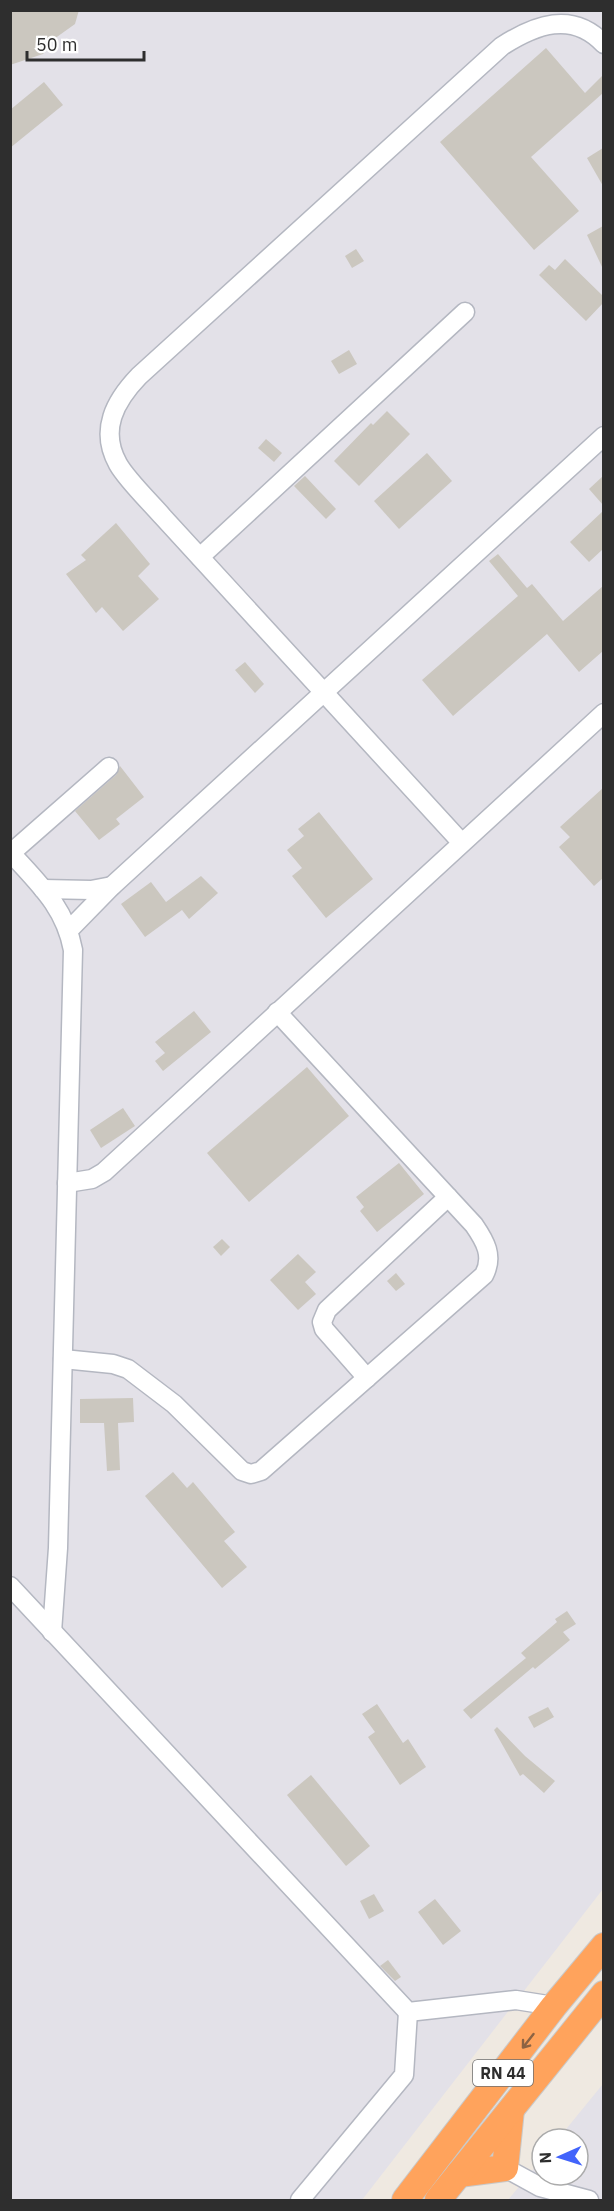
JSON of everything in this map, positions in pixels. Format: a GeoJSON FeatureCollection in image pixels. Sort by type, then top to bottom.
{"type":"FeatureCollection","features":[{"type":"Feature","properties":{"kind":"highway","name":"RN 44"},"geometry":{"type":"LineString","coordinates":[[405,2200],[603,1946]]}},
{"type":"Feature","properties":{"kind":"highway","name":"RN 44"},"geometry":{"type":"LineString","coordinates":[[438,2200],[603,1994]]}},
{"type":"Feature","properties":{"kind":"highway"},"geometry":{"type":"LineString","coordinates":[[459,2174],[505,2168],[511,2109]]}},
{"type":"Feature","properties":{"kind":"street"},"geometry":{"type":"LineString","coordinates":[[461,842],[118,465],[112,449],[110,433],[114,409],[125,391],[502,46],[537,27],[553,24],[575,26],[595,35],[603,44]]}},
{"type":"Feature","properties":{"kind":"street"},"geometry":{"type":"LineString","coordinates":[[200,556],[465,312]]}},
{"type":"Feature","properties":{"kind":"street"},"geometry":{"type":"LineString","coordinates":[[69,930],[112,886],[603,436]]}},
{"type":"Feature","properties":{"kind":"street"},"geometry":{"type":"LineString","coordinates":[[67,1183],[92,1179],[104,1172],[603,713]]}},
{"type":"Feature","properties":{"kind":"street"},"geometry":{"type":"LineString","coordinates":[[52,1632],[58,1548],[73,950],[69,930],[61,912],[11,853],[109,767]]}},
{"type":"Feature","properties":{"kind":"street"},"geometry":{"type":"LineString","coordinates":[[43,889],[91,891],[112,886]]}},
{"type":"Feature","properties":{"kind":"street"},"geometry":{"type":"LineString","coordinates":[[63,1359],[113,1364],[128,1370],[174,1404],[242,1471],[251,1474],[261,1471],[484,1275],[488,1267],[488,1253],[485,1240],[474,1225],[277,1012]]}},
{"type":"Feature","properties":{"kind":"street"},"geometry":{"type":"LineString","coordinates":[[367,1378],[324,1329],[324,1316],[327,1310],[448,1197]]}},
{"type":"Feature","properties":{"kind":"street"},"geometry":{"type":"LineString","coordinates":[[10,1586],[408,2012],[404,2075],[300,2200]]}},
{"type":"Feature","properties":{"kind":"street"},"geometry":{"type":"LineString","coordinates":[[408,2012],[516,2000],[554,2007]]}},
{"type":"Feature","properties":{"kind":"street"},"geometry":{"type":"LineString","coordinates":[[505,2168],[537,2194],[589,2200]]}},
{"type":"Feature","properties":{"kind":"shaded area"},"geometry":{"type":"Polygon","coordinates":[[[11,11],[603,11],[603,1889],[362,2200],[11,2200],[11,11]]]}},
{"type":"Feature","properties":{"kind":"shaded area"},"geometry":{"type":"Polygon","coordinates":[[[603,2084],[603,2200],[508,2200],[530,2173],[530,2187],[590,2187],[590,2127],[568,2127],[603,2084]]]}},
{"type":"Feature","properties":{"kind":"building"},"geometry":{"type":"Polygon","coordinates":[[[10,10],[79,10],[75,24],[54,39],[43,54],[10,65],[10,10]]]}},
{"type":"Feature","properties":{"kind":"building"},"geometry":{"type":"Polygon","coordinates":[[[546,48],[585,93],[603,75],[603,93],[531,157],[579,211],[534,250],[440,142],[546,48]]]}},
{"type":"Feature","properties":{"kind":"building"},"geometry":{"type":"Polygon","coordinates":[[[44,82],[63,105],[10,148],[10,110],[44,82]]]}},
{"type":"Feature","properties":{"kind":"building"},"geometry":{"type":"Polygon","coordinates":[[[603,148],[603,186],[587,158],[603,148]]]}},
{"type":"Feature","properties":{"kind":"building"},"geometry":{"type":"Polygon","coordinates":[[[603,226],[603,269],[587,235],[603,226]]]}},
{"type":"Feature","properties":{"kind":"building"},"geometry":{"type":"Polygon","coordinates":[[[356,249],[364,261],[352,268],[345,256],[356,249]]]}},
{"type":"Feature","properties":{"kind":"building"},"geometry":{"type":"Polygon","coordinates":[[[565,259],[603,296],[603,303],[586,321],[539,275],[549,265],[555,270],[565,259]]]}},
{"type":"Feature","properties":{"kind":"building"},"geometry":{"type":"Polygon","coordinates":[[[349,350],[357,364],[339,374],[331,361],[349,350]]]}},
{"type":"Feature","properties":{"kind":"building"},"geometry":{"type":"Polygon","coordinates":[[[387,411],[410,434],[359,486],[334,461],[371,423],[373,425],[387,411]]]}},
{"type":"Feature","properties":{"kind":"building"},"geometry":{"type":"Polygon","coordinates":[[[266,439],[282,453],[274,462],[258,448],[266,439]]]}},
{"type":"Feature","properties":{"kind":"building"},"geometry":{"type":"Polygon","coordinates":[[[427,453],[452,481],[399,529],[374,501],[427,453]]]}},
{"type":"Feature","properties":{"kind":"building"},"geometry":{"type":"Polygon","coordinates":[[[305,476],[336,509],[326,519],[294,486],[305,476]]]}},
{"type":"Feature","properties":{"kind":"building"},"geometry":{"type":"Polygon","coordinates":[[[603,476],[603,505],[589,489],[603,476]]]}},
{"type":"Feature","properties":{"kind":"building"},"geometry":{"type":"Polygon","coordinates":[[[603,511],[603,549],[589,562],[570,542],[603,511]]]}},
{"type":"Feature","properties":{"kind":"building"},"geometry":{"type":"Polygon","coordinates":[[[116,523],[150,564],[138,576],[159,599],[123,631],[102,607],[96,613],[66,574],[86,560],[81,555],[116,523]]]}},
{"type":"Feature","properties":{"kind":"building"},"geometry":{"type":"Polygon","coordinates":[[[498,554],[527,588],[532,584],[563,621],[603,586],[603,651],[579,672],[547,634],[453,716],[422,680],[518,596],[489,561],[498,554]]]}},
{"type":"Feature","properties":{"kind":"building"},"geometry":{"type":"Polygon","coordinates":[[[245,662],[264,684],[255,693],[235,670],[245,662]]]}},
{"type":"Feature","properties":{"kind":"building"},"geometry":{"type":"Polygon","coordinates":[[[120,766],[144,797],[116,819],[120,824],[99,840],[75,811],[116,775],[120,766]]]}},
{"type":"Feature","properties":{"kind":"building"},"geometry":{"type":"Polygon","coordinates":[[[603,788],[603,878],[594,886],[559,847],[570,837],[560,827],[603,788]]]}},
{"type":"Feature","properties":{"kind":"building"},"geometry":{"type":"Polygon","coordinates":[[[319,812],[373,879],[326,918],[292,876],[302,868],[287,850],[304,836],[298,829],[319,812]]]}},
{"type":"Feature","properties":{"kind":"building"},"geometry":{"type":"Polygon","coordinates":[[[201,876],[218,893],[189,919],[182,910],[145,937],[121,904],[151,882],[166,902],[201,876]]]}},
{"type":"Feature","properties":{"kind":"building"},"geometry":{"type":"Polygon","coordinates":[[[194,1011],[211,1032],[163,1071],[155,1061],[165,1053],[155,1042],[194,1011]]]}},
{"type":"Feature","properties":{"kind":"building"},"geometry":{"type":"Polygon","coordinates":[[[307,1067],[349,1116],[249,1202],[207,1153],[307,1067]]]}},
{"type":"Feature","properties":{"kind":"building"},"geometry":{"type":"Polygon","coordinates":[[[123,1108],[135,1126],[101,1148],[90,1130],[123,1108]]]}},
{"type":"Feature","properties":{"kind":"building"},"geometry":{"type":"Polygon","coordinates":[[[399,1163],[424,1194],[377,1232],[360,1211],[364,1207],[356,1197],[399,1163]]]}},
{"type":"Feature","properties":{"kind":"building"},"geometry":{"type":"Polygon","coordinates":[[[222,1239],[230,1247],[221,1256],[213,1247],[222,1239]]]}},
{"type":"Feature","properties":{"kind":"building"},"geometry":{"type":"Polygon","coordinates":[[[298,1254],[316,1272],[305,1282],[316,1294],[298,1310],[270,1280],[298,1254]]]}},
{"type":"Feature","properties":{"kind":"building"},"geometry":{"type":"Polygon","coordinates":[[[396,1273],[405,1284],[396,1291],[387,1281],[396,1273]]]}},
{"type":"Feature","properties":{"kind":"building"},"geometry":{"type":"Polygon","coordinates":[[[133,1398],[134,1422],[118,1423],[120,1470],[107,1471],[104,1423],[80,1423],[80,1399],[133,1398]]]}},
{"type":"Feature","properties":{"kind":"building"},"geometry":{"type":"Polygon","coordinates":[[[173,1472],[187,1488],[193,1482],[235,1532],[224,1541],[247,1567],[222,1588],[145,1496],[173,1472]]]}},
{"type":"Feature","properties":{"kind":"building"},"geometry":{"type":"Polygon","coordinates":[[[567,1611],[576,1624],[563,1632],[570,1640],[535,1669],[533,1667],[471,1719],[463,1710],[526,1658],[521,1653],[557,1622],[555,1619],[567,1611]]]}},
{"type":"Feature","properties":{"kind":"building"},"geometry":{"type":"Polygon","coordinates":[[[377,1704],[403,1743],[408,1739],[426,1767],[400,1785],[368,1737],[375,1732],[362,1714],[377,1704]]]}},
{"type":"Feature","properties":{"kind":"building"},"geometry":{"type":"Polygon","coordinates":[[[548,1707],[554,1717],[534,1728],[528,1717],[548,1707]]]}},
{"type":"Feature","properties":{"kind":"building"},"geometry":{"type":"Polygon","coordinates":[[[497,1727],[525,1756],[555,1781],[544,1793],[523,1774],[520,1776],[494,1730],[497,1727]]]}},
{"type":"Feature","properties":{"kind":"building"},"geometry":{"type":"Polygon","coordinates":[[[311,1775],[370,1846],[346,1866],[287,1795],[311,1775]]]}},
{"type":"Feature","properties":{"kind":"building"},"geometry":{"type":"Polygon","coordinates":[[[374,1894],[384,1911],[369,1919],[360,1901],[374,1894]]]}},
{"type":"Feature","properties":{"kind":"building"},"geometry":{"type":"Polygon","coordinates":[[[435,1899],[461,1931],[443,1945],[418,1912],[435,1899]]]}},
{"type":"Feature","properties":{"kind":"building"},"geometry":{"type":"Polygon","coordinates":[[[388,1960],[401,1977],[395,1981],[380,1966],[388,1960]]]}}]}
